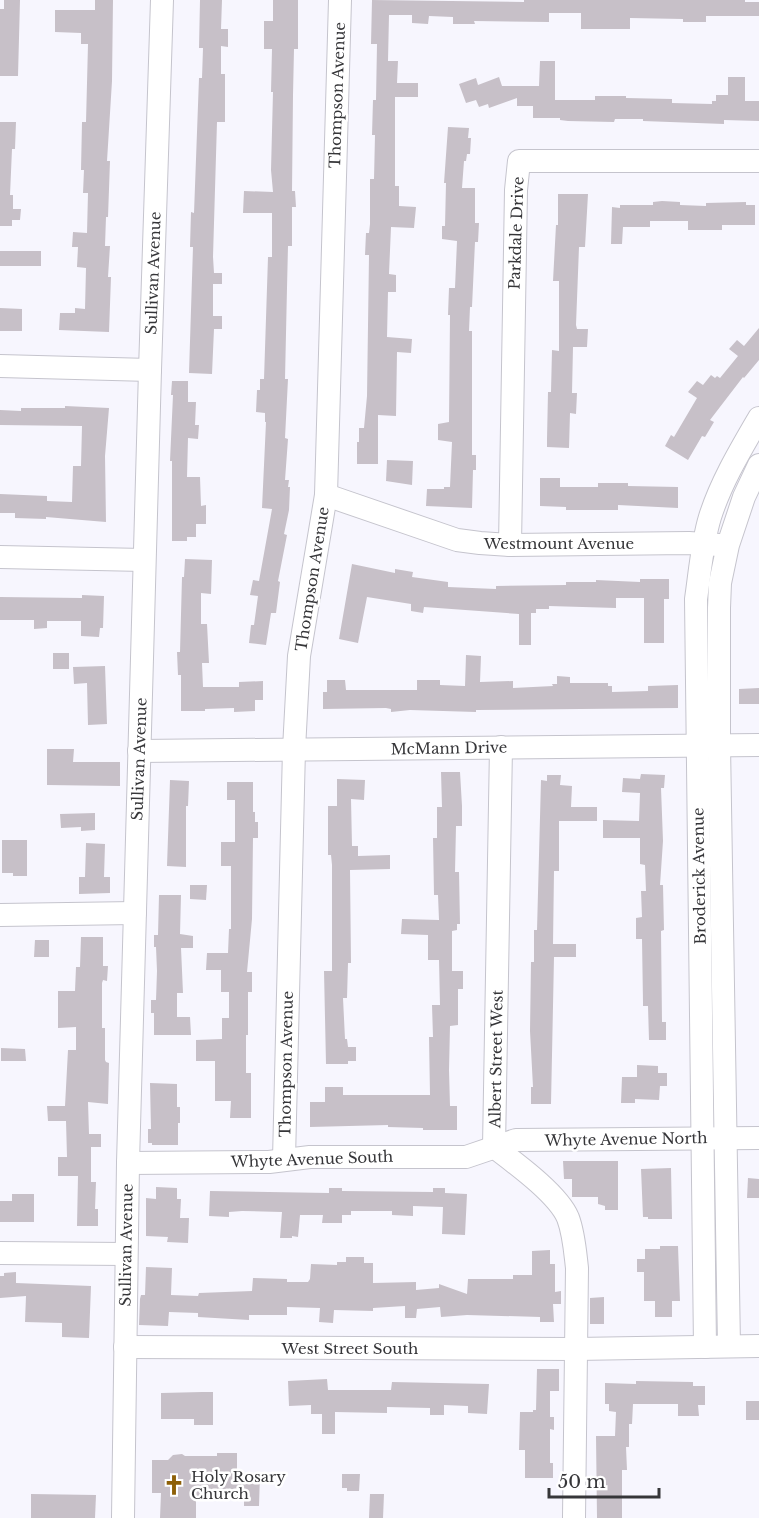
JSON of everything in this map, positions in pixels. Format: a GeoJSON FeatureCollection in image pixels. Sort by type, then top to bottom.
{"type":"FeatureCollection","features":[{"type":"Feature","properties":{"kind":"street","name":"Sullivan Avenue"},"geometry":{"type":"LineString","coordinates":[[123,1518],[128,1163],[162,0]]}},
{"type":"Feature","properties":{"kind":"street","name":"Thompson Avenue"},"geometry":{"type":"LineString","coordinates":[[284,1159],[294,749],[299,656],[326,495],[340,0]]}},
{"type":"Feature","properties":{"kind":"street","name":"Parkdale Drive"},"geometry":{"type":"LineString","coordinates":[[510,545],[516,190],[519,161],[759,161]]}},
{"type":"Feature","properties":{"kind":"street"},"geometry":{"type":"LineString","coordinates":[[0,366],[150,370]]}},
{"type":"Feature","properties":{"kind":"street","name":"Broderick Avenue"},"geometry":{"type":"LineString","coordinates":[[729,1346],[725,1138],[708,745],[696,599],[710,518],[720,490],[759,418]]}},
{"type":"Feature","properties":{"kind":"street","name":"Broderick Avenue"},"geometry":{"type":"LineString","coordinates":[[705,1347],[702,1138],[708,745],[719,591],[728,545],[744,497],[759,465]]}},
{"type":"Feature","properties":{"kind":"street","name":"Westmount Avenue"},"geometry":{"type":"LineString","coordinates":[[326,495],[457,540],[510,545],[689,543],[728,545]]}},
{"type":"Feature","properties":{"kind":"street"},"geometry":{"type":"LineString","coordinates":[[0,557],[144,560]]}},
{"type":"Feature","properties":{"kind":"street","name":"McMann Drive"},"geometry":{"type":"LineString","coordinates":[[139,751],[759,744]]}},
{"type":"Feature","properties":{"kind":"street","name":"Albert Street West"},"geometry":{"type":"LineString","coordinates":[[501,747],[494,1147],[549,1193],[567,1215],[573,1236],[577,1268],[574,1518]]}},
{"type":"Feature","properties":{"kind":"street"},"geometry":{"type":"LineString","coordinates":[[0,915],[135,913]]}},
{"type":"Feature","properties":{"kind":"street","name":"Whyte Avenue North"},"geometry":{"type":"LineString","coordinates":[[494,1147],[516,1140],[759,1138]]}},
{"type":"Feature","properties":{"kind":"street","name":"Whyte Avenue South"},"geometry":{"type":"LineString","coordinates":[[128,1163],[466,1157],[494,1147]]}},
{"type":"Feature","properties":{"kind":"street"},"geometry":{"type":"LineString","coordinates":[[0,1253],[126,1254]]}},
{"type":"Feature","properties":{"kind":"street","name":"West Street South"},"geometry":{"type":"LineString","coordinates":[[125,1347],[576,1349],[759,1346]]}},
{"type":"Feature","properties":{"kind":"building"},"geometry":{"type":"Polygon","coordinates":[[[4,0],[20,0],[18,76],[0,76],[0,9],[4,9],[4,0]]]}},
{"type":"Feature","properties":{"kind":"building"},"geometry":{"type":"Polygon","coordinates":[[[95,0],[113,0],[112,81],[107,161],[110,161],[105,246],[110,246],[109,332],[59,330],[60,313],[75,313],[75,308],[85,309],[86,268],[77,267],[78,247],[72,247],[73,232],[87,233],[88,193],[83,193],[84,170],[81,170],[82,122],[86,122],[88,44],[81,44],[81,33],[55,32],[55,10],[95,10],[95,0]]]}},
{"type":"Feature","properties":{"kind":"building"},"geometry":{"type":"Polygon","coordinates":[[[200,0],[222,0],[221,29],[228,29],[228,47],[221,46],[221,74],[225,74],[225,122],[217,122],[213,257],[214,273],[222,273],[222,284],[213,284],[213,316],[222,316],[222,329],[214,329],[212,374],[189,373],[193,247],[190,247],[191,212],[194,213],[199,78],[202,78],[203,48],[199,48],[200,0]]]}},
{"type":"Feature","properties":{"kind":"building"},"geometry":{"type":"Polygon","coordinates":[[[273,0],[298,0],[298,49],[294,49],[293,95],[292,191],[295,191],[296,207],[292,207],[292,246],[288,246],[285,379],[288,379],[285,438],[288,439],[285,480],[289,480],[288,487],[290,487],[289,510],[284,534],[287,535],[278,581],[280,582],[276,613],[271,613],[266,645],[249,643],[258,596],[250,595],[253,580],[259,581],[272,509],[262,508],[266,422],[265,413],[256,412],[257,390],[260,390],[260,379],[264,379],[268,257],[272,257],[272,213],[243,213],[244,191],[273,192],[271,170],[272,49],[264,49],[264,21],[273,21],[273,0]]]}},
{"type":"Feature","properties":{"kind":"building"},"geometry":{"type":"Polygon","coordinates":[[[372,0],[524,2],[524,0],[745,0],[745,2],[759,2],[759,16],[706,16],[706,22],[630,18],[630,29],[581,29],[581,13],[549,13],[549,22],[474,21],[475,24],[453,24],[453,17],[429,16],[428,24],[412,23],[412,15],[389,15],[388,61],[398,61],[397,83],[418,83],[418,97],[395,97],[395,186],[399,186],[399,206],[416,207],[414,228],[391,227],[389,274],[396,275],[396,292],[388,292],[387,337],[412,339],[411,353],[397,352],[396,416],[378,415],[378,464],[357,464],[359,428],[364,428],[367,396],[369,255],[365,255],[366,233],[369,233],[370,224],[370,179],[374,179],[375,135],[372,135],[373,100],[376,100],[377,44],[371,44],[372,0]]]}},
{"type":"Feature","properties":{"kind":"building"},"geometry":{"type":"Polygon","coordinates":[[[540,61],[555,61],[555,100],[595,100],[595,96],[626,96],[626,98],[672,99],[672,103],[712,104],[712,101],[716,101],[716,95],[728,95],[728,77],[745,77],[745,101],[759,101],[759,121],[724,120],[724,124],[643,121],[643,119],[615,119],[614,122],[568,121],[560,120],[560,118],[533,118],[533,106],[517,106],[517,98],[489,108],[488,104],[479,107],[476,100],[466,103],[459,84],[476,78],[478,85],[499,77],[502,86],[539,86],[540,61]]]}},
{"type":"Feature","properties":{"kind":"building"},"geometry":{"type":"Polygon","coordinates":[[[0,122],[16,122],[10,195],[13,195],[13,209],[21,209],[20,220],[12,220],[12,226],[0,226],[0,122]]]}},
{"type":"Feature","properties":{"kind":"building"},"geometry":{"type":"Polygon","coordinates":[[[448,127],[469,128],[470,154],[467,154],[466,161],[464,161],[462,188],[475,188],[475,223],[479,223],[478,242],[475,242],[469,331],[472,331],[472,455],[476,455],[476,470],[473,470],[472,508],[426,506],[427,489],[450,487],[452,442],[438,440],[438,424],[449,422],[449,288],[455,288],[457,241],[442,239],[442,226],[445,226],[446,183],[444,183],[448,127]]]}},
{"type":"Feature","properties":{"kind":"building"},"geometry":{"type":"Polygon","coordinates":[[[558,194],[588,194],[585,247],[579,247],[576,325],[577,329],[588,329],[587,347],[573,347],[572,393],[577,393],[576,414],[570,413],[569,448],[547,447],[548,392],[551,392],[552,350],[559,351],[559,281],[553,281],[558,194]]]}},
{"type":"Feature","properties":{"kind":"building"},"geometry":{"type":"Polygon","coordinates":[[[653,202],[680,202],[680,205],[706,206],[706,203],[746,202],[746,205],[755,205],[755,225],[722,225],[722,230],[688,230],[688,221],[650,221],[650,227],[623,227],[622,244],[611,244],[612,207],[653,205],[653,202]]]}},
{"type":"Feature","properties":{"kind":"building"},"geometry":{"type":"Polygon","coordinates":[[[0,251],[41,251],[41,266],[0,266],[0,251]]]}},
{"type":"Feature","properties":{"kind":"building"},"geometry":{"type":"Polygon","coordinates":[[[0,308],[22,309],[22,331],[0,331],[0,308]]]}},
{"type":"Feature","properties":{"kind":"building"},"geometry":{"type":"Polygon","coordinates":[[[759,328],[759,360],[710,420],[714,422],[705,437],[702,436],[688,460],[665,446],[671,435],[674,437],[697,398],[688,392],[697,381],[703,385],[711,375],[720,378],[738,356],[729,349],[737,340],[744,346],[759,328]]]}},
{"type":"Feature","properties":{"kind":"building"},"geometry":{"type":"Polygon","coordinates":[[[172,381],[188,381],[188,402],[196,402],[195,425],[199,425],[198,439],[188,438],[187,477],[200,477],[201,506],[206,505],[206,524],[196,524],[196,537],[187,537],[187,541],[172,541],[172,461],[170,461],[172,381]]]}},
{"type":"Feature","properties":{"kind":"building"},"geometry":{"type":"Polygon","coordinates":[[[65,406],[109,408],[105,456],[106,522],[46,517],[46,519],[15,518],[15,513],[0,513],[0,494],[47,496],[47,501],[72,502],[73,466],[81,466],[82,426],[0,425],[0,410],[21,411],[21,408],[65,408],[65,406]]]}},
{"type":"Feature","properties":{"kind":"building"},"geometry":{"type":"Polygon","coordinates":[[[387,460],[413,461],[412,485],[386,481],[387,460]]]}},
{"type":"Feature","properties":{"kind":"building"},"geometry":{"type":"Polygon","coordinates":[[[540,478],[560,478],[560,487],[598,487],[598,483],[628,483],[628,486],[678,487],[678,508],[618,505],[618,510],[566,510],[566,507],[540,506],[540,478]]]}},
{"type":"Feature","properties":{"kind":"building"},"geometry":{"type":"Polygon","coordinates":[[[185,559],[212,560],[211,594],[201,593],[201,624],[207,624],[209,663],[202,663],[203,687],[239,687],[239,682],[263,681],[263,700],[255,700],[255,711],[234,712],[234,708],[181,711],[181,675],[178,675],[177,652],[180,652],[182,577],[184,577],[185,559]]]}},
{"type":"Feature","properties":{"kind":"building"},"geometry":{"type":"Polygon","coordinates":[[[352,564],[395,573],[395,569],[413,572],[412,577],[448,582],[448,587],[496,589],[496,586],[566,585],[566,582],[596,582],[596,580],[640,582],[640,579],[669,579],[669,599],[664,599],[664,643],[644,643],[644,598],[616,598],[616,608],[549,606],[549,609],[536,609],[536,613],[531,613],[531,645],[519,645],[519,614],[424,607],[423,613],[411,611],[411,604],[367,597],[358,643],[339,639],[352,564]]]}},
{"type":"Feature","properties":{"kind":"building"},"geometry":{"type":"Polygon","coordinates":[[[82,595],[104,596],[103,628],[100,628],[99,637],[81,636],[81,621],[47,621],[47,628],[34,629],[34,620],[0,620],[0,597],[82,598],[82,595]]]}},
{"type":"Feature","properties":{"kind":"building"},"geometry":{"type":"Polygon","coordinates":[[[53,653],[69,653],[69,669],[53,669],[53,653]]]}},
{"type":"Feature","properties":{"kind":"building"},"geometry":{"type":"Polygon","coordinates":[[[466,655],[481,656],[480,682],[513,681],[513,688],[553,686],[552,684],[557,684],[557,676],[570,677],[570,683],[608,683],[608,686],[612,686],[612,692],[648,691],[648,686],[678,685],[678,708],[476,710],[476,712],[410,710],[391,712],[391,709],[386,708],[323,709],[323,692],[327,692],[327,680],[345,680],[346,690],[417,690],[417,680],[440,680],[440,685],[465,686],[466,655]]]}},
{"type":"Feature","properties":{"kind":"building"},"geometry":{"type":"Polygon","coordinates":[[[105,666],[107,724],[88,725],[87,683],[74,684],[73,667],[105,666]]]}},
{"type":"Feature","properties":{"kind":"building"},"geometry":{"type":"Polygon","coordinates":[[[759,688],[759,704],[739,704],[739,689],[759,688]]]}},
{"type":"Feature","properties":{"kind":"building"},"geometry":{"type":"Polygon","coordinates":[[[47,749],[74,749],[73,762],[120,762],[120,786],[47,785],[47,749]]]}},
{"type":"Feature","properties":{"kind":"building"},"geometry":{"type":"Polygon","coordinates":[[[441,772],[460,772],[462,806],[462,826],[456,826],[455,872],[459,872],[460,924],[457,924],[457,930],[452,931],[452,971],[463,971],[463,989],[458,989],[458,1025],[450,1026],[449,1070],[450,1106],[457,1106],[457,1130],[423,1130],[423,1128],[388,1127],[388,1125],[310,1127],[310,1102],[325,1102],[325,1087],[343,1087],[343,1095],[430,1095],[429,1037],[433,1037],[432,1005],[440,1005],[439,960],[428,960],[428,935],[401,934],[402,919],[439,920],[438,895],[434,895],[433,838],[437,838],[437,807],[442,807],[441,772]]]}},
{"type":"Feature","properties":{"kind":"building"},"geometry":{"type":"Polygon","coordinates":[[[641,774],[665,775],[664,788],[661,788],[663,841],[660,885],[663,885],[664,930],[661,931],[662,1022],[666,1022],[666,1040],[649,1040],[648,1006],[643,1006],[642,939],[636,939],[636,918],[642,917],[641,891],[646,891],[645,865],[640,864],[640,838],[603,838],[603,820],[639,821],[640,793],[622,792],[623,778],[640,779],[641,774]]]}},
{"type":"Feature","properties":{"kind":"building"},"geometry":{"type":"Polygon","coordinates":[[[547,775],[561,775],[560,785],[572,786],[571,807],[597,807],[597,821],[559,821],[559,871],[554,871],[553,944],[576,944],[576,957],[554,957],[551,1104],[531,1104],[531,1087],[533,1087],[530,1031],[531,962],[534,962],[534,930],[537,930],[541,780],[547,781],[547,775]]]}},
{"type":"Feature","properties":{"kind":"building"},"geometry":{"type":"Polygon","coordinates":[[[337,779],[365,780],[364,800],[351,799],[352,846],[358,846],[358,856],[390,855],[390,869],[350,870],[351,963],[348,963],[347,998],[343,998],[345,1039],[347,1039],[348,1047],[356,1047],[356,1061],[348,1061],[348,1064],[326,1064],[324,971],[332,971],[332,865],[331,855],[328,855],[328,806],[337,806],[337,779]]]}},
{"type":"Feature","properties":{"kind":"building"},"geometry":{"type":"Polygon","coordinates":[[[170,780],[189,781],[188,806],[186,806],[186,867],[167,866],[170,780]]]}},
{"type":"Feature","properties":{"kind":"building"},"geometry":{"type":"Polygon","coordinates":[[[227,782],[253,782],[253,812],[255,812],[255,822],[258,822],[258,838],[253,838],[252,919],[247,972],[252,972],[252,992],[248,992],[248,1035],[246,1035],[246,1073],[251,1073],[251,1118],[230,1118],[231,1101],[215,1101],[215,1061],[196,1061],[196,1040],[222,1039],[222,1018],[229,1018],[229,992],[221,992],[221,970],[206,970],[207,953],[228,953],[229,929],[231,929],[231,866],[221,866],[221,842],[235,842],[235,800],[227,800],[227,782]]]}},
{"type":"Feature","properties":{"kind":"building"},"geometry":{"type":"Polygon","coordinates":[[[95,813],[95,830],[81,831],[81,827],[61,828],[60,814],[95,813]]]}},
{"type":"Feature","properties":{"kind":"building"},"geometry":{"type":"Polygon","coordinates":[[[2,840],[27,840],[27,876],[2,873],[2,840]]]}},
{"type":"Feature","properties":{"kind":"building"},"geometry":{"type":"Polygon","coordinates":[[[86,843],[105,844],[104,877],[110,877],[110,893],[79,894],[79,877],[85,877],[86,843]]]}},
{"type":"Feature","properties":{"kind":"building"},"geometry":{"type":"Polygon","coordinates":[[[190,885],[207,885],[206,900],[190,899],[190,885]]]}},
{"type":"Feature","properties":{"kind":"building"},"geometry":{"type":"Polygon","coordinates":[[[159,895],[181,895],[180,934],[193,936],[193,948],[181,948],[183,993],[177,993],[177,1017],[190,1017],[191,1035],[154,1035],[154,1013],[151,1013],[151,1000],[156,1000],[157,971],[154,935],[158,935],[159,895]]]}},
{"type":"Feature","properties":{"kind":"building"},"geometry":{"type":"Polygon","coordinates":[[[81,937],[103,937],[103,966],[108,966],[107,981],[103,980],[102,983],[102,1028],[105,1028],[105,1060],[109,1063],[108,1104],[88,1102],[89,1134],[101,1134],[101,1147],[91,1147],[91,1182],[96,1182],[95,1209],[98,1209],[98,1226],[77,1226],[78,1176],[58,1176],[58,1157],[67,1157],[66,1121],[48,1121],[47,1106],[65,1106],[68,1050],[76,1050],[76,1027],[58,1028],[58,991],[75,991],[76,967],[80,967],[81,937]]]}},
{"type":"Feature","properties":{"kind":"building"},"geometry":{"type":"Polygon","coordinates":[[[35,940],[49,940],[49,957],[34,957],[35,940]]]}},
{"type":"Feature","properties":{"kind":"building"},"geometry":{"type":"Polygon","coordinates":[[[1,1048],[25,1049],[26,1061],[1,1061],[1,1048]]]}},
{"type":"Feature","properties":{"kind":"building"},"geometry":{"type":"Polygon","coordinates":[[[637,1065],[658,1066],[658,1073],[667,1073],[667,1086],[660,1086],[659,1100],[635,1099],[635,1103],[621,1103],[622,1077],[637,1077],[637,1065]]]}},
{"type":"Feature","properties":{"kind":"building"},"geometry":{"type":"Polygon","coordinates":[[[150,1083],[177,1084],[177,1107],[180,1107],[178,1145],[148,1143],[148,1129],[151,1129],[150,1083]]]}},
{"type":"Feature","properties":{"kind":"building"},"geometry":{"type":"Polygon","coordinates":[[[563,1161],[618,1161],[618,1210],[605,1210],[605,1206],[598,1204],[598,1197],[572,1197],[572,1179],[564,1179],[563,1161]]]}},
{"type":"Feature","properties":{"kind":"building"},"geometry":{"type":"Polygon","coordinates":[[[671,1168],[672,1219],[643,1217],[641,1169],[671,1168]]]}},
{"type":"Feature","properties":{"kind":"building"},"geometry":{"type":"Polygon","coordinates":[[[748,1178],[759,1179],[759,1198],[747,1198],[748,1178]]]}},
{"type":"Feature","properties":{"kind":"building"},"geometry":{"type":"Polygon","coordinates":[[[156,1187],[177,1188],[177,1199],[181,1199],[180,1218],[189,1218],[188,1243],[167,1242],[168,1237],[146,1236],[146,1198],[156,1199],[156,1187]]]}},
{"type":"Feature","properties":{"kind":"building"},"geometry":{"type":"Polygon","coordinates":[[[329,1188],[342,1188],[342,1191],[433,1192],[433,1188],[445,1188],[445,1193],[467,1194],[465,1235],[442,1234],[443,1207],[413,1206],[413,1216],[392,1215],[392,1211],[351,1211],[351,1215],[342,1215],[342,1223],[322,1223],[323,1215],[300,1215],[298,1237],[292,1236],[292,1238],[280,1238],[282,1212],[242,1211],[229,1212],[229,1217],[209,1216],[210,1191],[329,1193],[329,1188]]]}},
{"type":"Feature","properties":{"kind":"building"},"geometry":{"type":"Polygon","coordinates":[[[12,1194],[34,1194],[34,1222],[0,1222],[0,1201],[12,1201],[12,1194]]]}},
{"type":"Feature","properties":{"kind":"building"},"geometry":{"type":"Polygon","coordinates":[[[660,1246],[678,1246],[680,1301],[672,1301],[672,1317],[655,1317],[655,1301],[644,1301],[644,1272],[637,1272],[637,1259],[645,1259],[645,1249],[660,1249],[660,1246]]]}},
{"type":"Feature","properties":{"kind":"building"},"geometry":{"type":"Polygon","coordinates":[[[550,1250],[550,1264],[555,1264],[555,1292],[561,1291],[561,1304],[553,1304],[554,1322],[540,1322],[540,1317],[467,1315],[441,1317],[440,1307],[417,1309],[416,1318],[405,1318],[405,1306],[373,1308],[373,1311],[334,1310],[333,1323],[319,1322],[320,1308],[287,1307],[287,1315],[249,1315],[249,1320],[198,1317],[198,1313],[169,1312],[168,1326],[139,1325],[140,1299],[141,1295],[145,1295],[146,1267],[172,1268],[171,1295],[198,1296],[199,1293],[252,1291],[253,1278],[308,1282],[311,1264],[337,1265],[337,1262],[346,1262],[346,1257],[364,1257],[364,1263],[373,1263],[373,1283],[416,1282],[416,1290],[439,1288],[439,1284],[467,1294],[468,1279],[513,1279],[513,1275],[532,1275],[532,1251],[550,1250]]]}},
{"type":"Feature","properties":{"kind":"building"},"geometry":{"type":"Polygon","coordinates":[[[16,1272],[16,1283],[91,1286],[89,1338],[62,1337],[62,1323],[25,1322],[26,1296],[0,1298],[0,1276],[4,1276],[4,1273],[16,1272]]]}},
{"type":"Feature","properties":{"kind":"building"},"geometry":{"type":"Polygon","coordinates":[[[604,1297],[604,1324],[590,1324],[590,1298],[604,1297]]]}},
{"type":"Feature","properties":{"kind":"building"},"geometry":{"type":"Polygon","coordinates":[[[537,1369],[559,1369],[559,1391],[550,1391],[550,1417],[554,1417],[554,1430],[550,1429],[550,1463],[553,1463],[553,1478],[525,1478],[525,1450],[519,1450],[520,1412],[536,1410],[537,1369]]]}},
{"type":"Feature","properties":{"kind":"building"},"geometry":{"type":"Polygon","coordinates":[[[327,1379],[328,1390],[391,1390],[392,1382],[489,1384],[487,1414],[468,1413],[468,1406],[444,1405],[444,1415],[430,1415],[430,1408],[387,1407],[387,1413],[335,1412],[335,1434],[322,1434],[322,1414],[311,1414],[311,1405],[289,1406],[288,1381],[327,1379]]]}},
{"type":"Feature","properties":{"kind":"building"},"geometry":{"type":"Polygon","coordinates":[[[636,1381],[693,1382],[693,1386],[705,1386],[705,1405],[698,1405],[699,1416],[678,1416],[678,1404],[633,1404],[632,1424],[629,1424],[629,1447],[626,1447],[627,1470],[622,1470],[622,1518],[597,1518],[596,1436],[615,1436],[616,1412],[609,1411],[609,1404],[605,1404],[605,1383],[636,1384],[636,1381]]]}},
{"type":"Feature","properties":{"kind":"building"},"geometry":{"type":"Polygon","coordinates":[[[213,1392],[213,1425],[194,1425],[194,1419],[161,1419],[161,1393],[213,1392]]]}},
{"type":"Feature","properties":{"kind":"building"},"geometry":{"type":"Polygon","coordinates":[[[746,1401],[759,1401],[759,1420],[746,1420],[746,1401]]]}},
{"type":"Feature","properties":{"kind":"building","name":"Holy Rosary Church"},"geometry":{"type":"Polygon","coordinates":[[[217,1453],[237,1453],[237,1473],[260,1474],[259,1506],[244,1506],[244,1497],[196,1497],[196,1518],[160,1518],[161,1493],[152,1493],[152,1460],[168,1460],[173,1455],[182,1454],[185,1456],[217,1456],[217,1453]]]}},
{"type":"Feature","properties":{"kind":"building"},"geometry":{"type":"Polygon","coordinates":[[[342,1474],[360,1474],[359,1491],[347,1491],[347,1488],[342,1488],[342,1474]]]}},
{"type":"Feature","properties":{"kind":"building"},"geometry":{"type":"Polygon","coordinates":[[[31,1494],[96,1495],[95,1518],[31,1518],[31,1494]]]}},
{"type":"Feature","properties":{"kind":"building"},"geometry":{"type":"Polygon","coordinates":[[[370,1494],[384,1494],[383,1518],[369,1518],[370,1494]]]}},
{"type":"Feature","properties":{"kind":"place","name":"Holy Rosary Church"},"geometry":{"type":"Point","coordinates":[174,1485]}}]}
